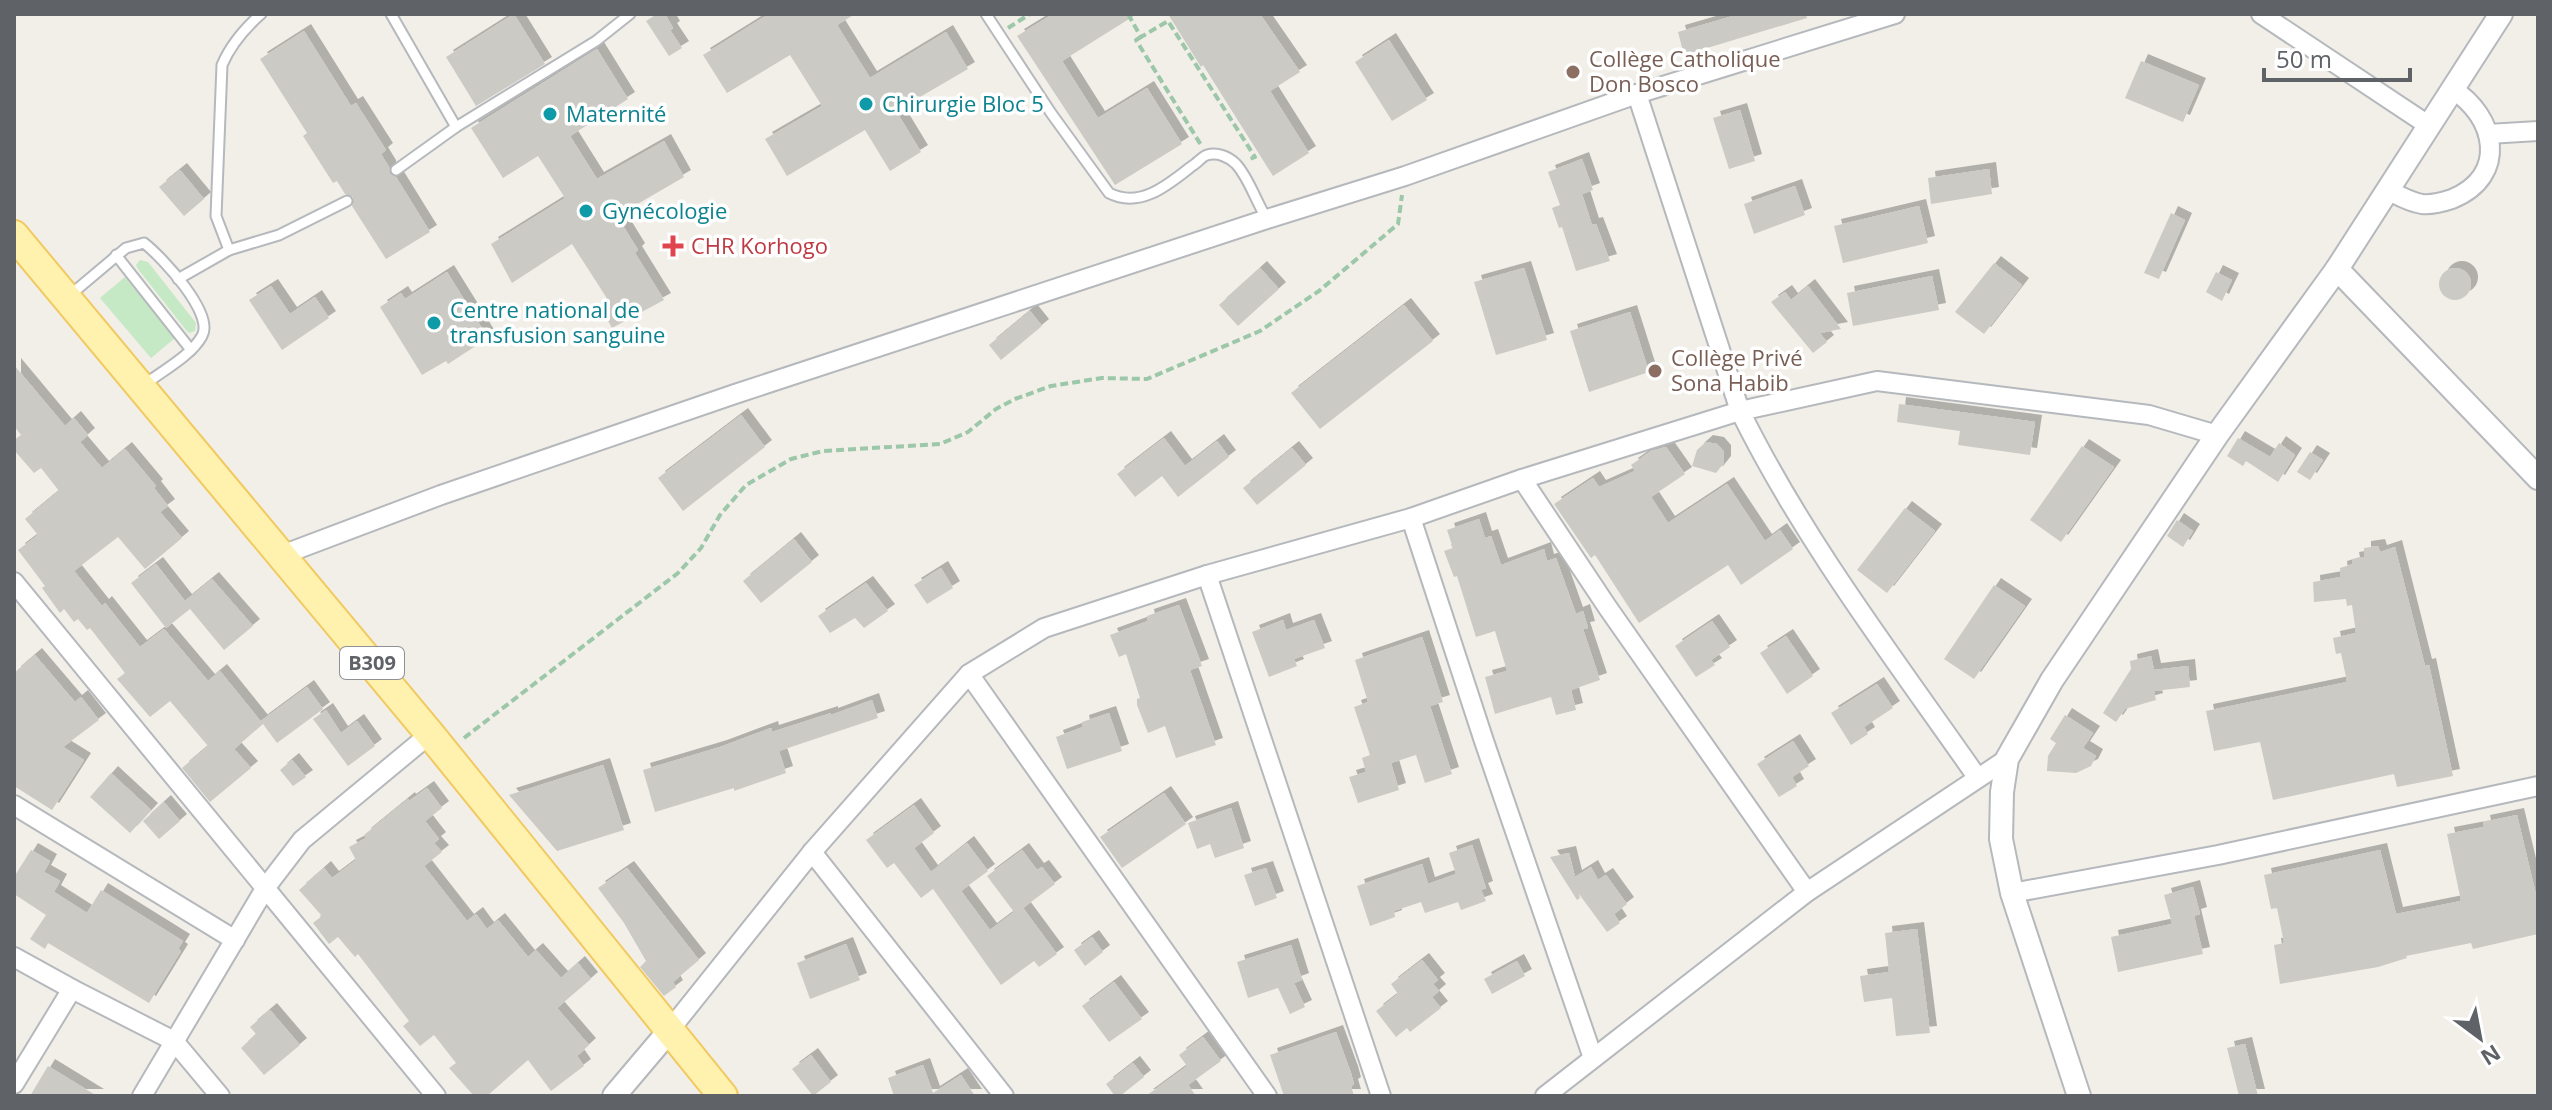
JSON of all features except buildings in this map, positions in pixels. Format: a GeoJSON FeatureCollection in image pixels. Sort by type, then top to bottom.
{"type":"FeatureCollection","features":[{"type":"Feature","properties":{"kind":"main road","name":"B309"},"geometry":{"type":"LineString","coordinates":[[14,235],[436,742],[723,1096]]}},
{"type":"Feature","properties":{"kind":"street"},"geometry":{"type":"LineString","coordinates":[[282,555],[441,495],[735,394],[1405,176],[1637,94],[1895,14]]}},
{"type":"Feature","properties":{"kind":"street"},"geometry":{"type":"LineString","coordinates":[[2261,14],[2428,125]]}},
{"type":"Feature","properties":{"kind":"street"},"geometry":{"type":"LineString","coordinates":[[2079,1096],[2012,893],[2001,839],[2002,792],[2007,759],[2052,680],[2217,435],[2337,269],[2501,14]]}},
{"type":"Feature","properties":{"kind":"street"},"geometry":{"type":"LineString","coordinates":[[2388,190],[2424,204],[2443,202],[2465,194],[2481,181],[2491,157],[2488,134],[2474,106],[2452,89]]}},
{"type":"Feature","properties":{"kind":"street"},"geometry":{"type":"LineString","coordinates":[[1637,94],[1740,411],[1764,460],[1827,561],[1977,777]]}},
{"type":"Feature","properties":{"kind":"street"},"geometry":{"type":"LineString","coordinates":[[2488,134],[2538,131]]}},
{"type":"Feature","properties":{"kind":"street"},"geometry":{"type":"LineString","coordinates":[[2337,269],[2538,478]]}},
{"type":"Feature","properties":{"kind":"street"},"geometry":{"type":"LineString","coordinates":[[614,1096],[812,852],[969,674],[1044,628],[1207,575],[1411,518],[1522,479],[1740,411],[1877,381],[2149,415],[2217,435]]}},
{"type":"Feature","properties":{"kind":"street"},"geometry":{"type":"LineString","coordinates":[[1522,479],[1608,608],[1807,892]]}},
{"type":"Feature","properties":{"kind":"street"},"geometry":{"type":"LineString","coordinates":[[1411,518],[1593,1058]]}},
{"type":"Feature","properties":{"kind":"street"},"geometry":{"type":"LineString","coordinates":[[1207,575],[1381,1096]]}},
{"type":"Feature","properties":{"kind":"street"},"geometry":{"type":"LineString","coordinates":[[14,582],[436,1096]]}},
{"type":"Feature","properties":{"kind":"street"},"geometry":{"type":"LineString","coordinates":[[969,674],[1267,1096]]}},
{"type":"Feature","properties":{"kind":"street"},"geometry":{"type":"LineString","coordinates":[[142,1096],[266,887],[302,840],[436,742]]}},
{"type":"Feature","properties":{"kind":"street"},"geometry":{"type":"LineString","coordinates":[[1545,1096],[1807,892],[2007,759]]}},
{"type":"Feature","properties":{"kind":"street"},"geometry":{"type":"LineString","coordinates":[[2012,893],[2218,855],[2538,786]]}},
{"type":"Feature","properties":{"kind":"street"},"geometry":{"type":"LineString","coordinates":[[14,805],[235,940]]}},
{"type":"Feature","properties":{"kind":"street"},"geometry":{"type":"LineString","coordinates":[[812,852],[1004,1096]]}},
{"type":"Feature","properties":{"kind":"street"},"geometry":{"type":"LineString","coordinates":[[14,957],[174,1041],[220,1096]]}},
{"type":"Feature","properties":{"kind":"street"},"geometry":{"type":"LineString","coordinates":[[14,1084],[72,989]]}},
{"type":"Feature","properties":{"kind":"lane"},"geometry":{"type":"LineString","coordinates":[[229,250],[216,216],[222,65],[238,38],[261,14]]}},
{"type":"Feature","properties":{"kind":"lane"},"geometry":{"type":"LineString","coordinates":[[391,14],[456,127]]}},
{"type":"Feature","properties":{"kind":"lane"},"geometry":{"type":"LineString","coordinates":[[396,170],[456,127],[596,41],[630,14]]}},
{"type":"Feature","properties":{"kind":"lane"},"geometry":{"type":"LineString","coordinates":[[986,14],[1051,113],[1109,193],[1123,200],[1154,192],[1207,155],[1223,155],[1237,166],[1267,219]]}},
{"type":"Feature","properties":{"kind":"lane"},"geometry":{"type":"LineString","coordinates":[[178,279],[229,250],[279,235],[347,201]]}},
{"type":"Feature","properties":{"kind":"lane"},"geometry":{"type":"LineString","coordinates":[[67,297],[126,248],[144,243],[155,251],[204,319],[205,329],[191,350],[141,387]]}},
{"type":"Feature","properties":{"kind":"lane"},"geometry":{"type":"LineString","coordinates":[[116,255],[191,350]]}},
{"type":"Feature","properties":{"kind":"path"},"geometry":{"type":"LineString","coordinates":[[999,34],[1030,14]]}},
{"type":"Feature","properties":{"kind":"path"},"geometry":{"type":"LineString","coordinates":[[1128,14],[1141,37]]}},
{"type":"Feature","properties":{"kind":"path"},"geometry":{"type":"LineString","coordinates":[[1207,155],[1136,40],[1168,21],[1255,157],[1237,166]]}},
{"type":"Feature","properties":{"kind":"path"},"geometry":{"type":"LineString","coordinates":[[436,742],[487,722],[678,573],[701,548],[720,515],[746,485],[765,471],[791,459],[823,451],[940,444],[968,432],[996,409],[1015,399],[1051,386],[1102,378],[1147,379],[1260,331],[1319,291],[1398,224],[1405,176]]}},
{"type":"Feature","properties":{"kind":"green space"},"geometry":{"type":"Polygon","coordinates":[[[140,260],[148,262],[196,323],[195,331],[189,333],[186,330],[138,269],[136,265],[140,260]]]}},
{"type":"Feature","properties":{"kind":"green space"},"geometry":{"type":"Polygon","coordinates":[[[125,277],[175,338],[151,358],[100,298],[125,277]]]}},
{"type":"Feature","properties":{"kind":"place","name":"Collège Catholique Don Bosco"},"geometry":{"type":"Point","coordinates":[1573,72]}},
{"type":"Feature","properties":{"kind":"place","name":"Chirurgie Bloc 5"},"geometry":{"type":"Point","coordinates":[866,104]}},
{"type":"Feature","properties":{"kind":"place","name":"Maternité"},"geometry":{"type":"Point","coordinates":[550,114]}},
{"type":"Feature","properties":{"kind":"place","name":"Gynécologie"},"geometry":{"type":"Point","coordinates":[586,211]}},
{"type":"Feature","properties":{"kind":"place","name":"CHR Korhogo"},"geometry":{"type":"Point","coordinates":[673,246]}},
{"type":"Feature","properties":{"kind":"place","name":"Centre national de transfusion sanguine"},"geometry":{"type":"Point","coordinates":[434,323]}},
{"type":"Feature","properties":{"kind":"place","name":"Collège Privé Sona Habib"},"geometry":{"type":"Point","coordinates":[1655,371]}}]}
